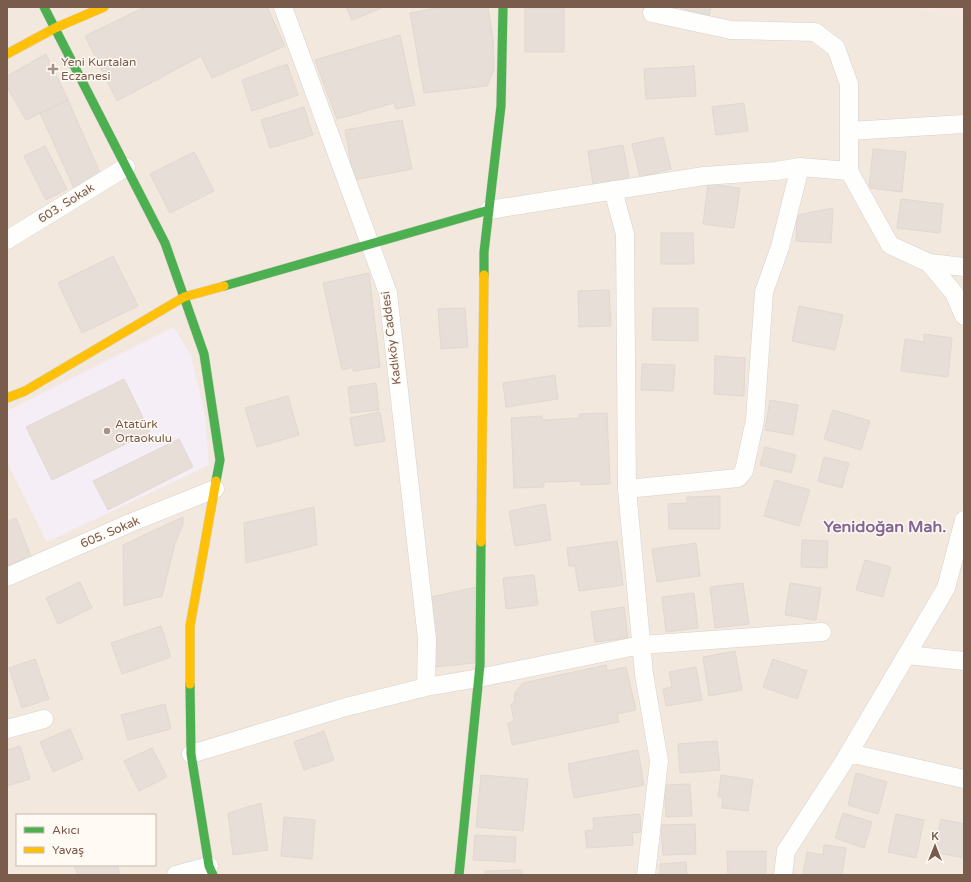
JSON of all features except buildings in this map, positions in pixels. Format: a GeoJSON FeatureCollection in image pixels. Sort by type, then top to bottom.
{"type":"FeatureCollection","features":[{"type":"Feature","properties":{"kind":"street"},"geometry":{"type":"LineString","coordinates":[[44,7],[164,243],[204,354],[220,460],[190,626],[191,754],[211,870],[176,875]]}},
{"type":"Feature","properties":{"kind":"street"},"geometry":{"type":"LineString","coordinates":[[7,54],[56,28],[104,7]]}},
{"type":"Feature","properties":{"kind":"street","name":"Kadıköy Caddesi"},"geometry":{"type":"LineString","coordinates":[[283,7],[388,293],[427,639],[426,687]]}},
{"type":"Feature","properties":{"kind":"street"},"geometry":{"type":"LineString","coordinates":[[459,875],[479,678],[484,252],[501,106],[503,7]]}},
{"type":"Feature","properties":{"kind":"street"},"geometry":{"type":"LineString","coordinates":[[652,13],[731,30],[815,32],[836,48],[849,84],[849,171],[890,246],[929,263],[964,267]]}},
{"type":"Feature","properties":{"kind":"street"},"geometry":{"type":"LineString","coordinates":[[849,131],[964,124]]}},
{"type":"Feature","properties":{"kind":"street","name":"603. Sokak"},"geometry":{"type":"LineString","coordinates":[[7,240],[126,167]]}},
{"type":"Feature","properties":{"kind":"street"},"geometry":{"type":"LineString","coordinates":[[7,398],[25,391],[184,297],[489,210],[704,176],[776,171],[800,167],[849,171]]}},
{"type":"Feature","properties":{"kind":"street"},"geometry":{"type":"LineString","coordinates":[[627,489],[738,478],[744,471],[755,420],[764,292],[780,247],[800,167]]}},
{"type":"Feature","properties":{"kind":"street"},"geometry":{"type":"LineString","coordinates":[[613,190],[625,234],[627,489],[641,645],[659,761],[646,875]]}},
{"type":"Feature","properties":{"kind":"street"},"geometry":{"type":"LineString","coordinates":[[929,263],[954,293],[964,316]]}},
{"type":"Feature","properties":{"kind":"street","name":"605. Sokak"},"geometry":{"type":"LineString","coordinates":[[7,577],[130,523],[215,490]]}},
{"type":"Feature","properties":{"kind":"street"},"geometry":{"type":"LineString","coordinates":[[783,875],[786,851],[849,753],[946,588],[963,529]]}},
{"type":"Feature","properties":{"kind":"street"},"geometry":{"type":"LineString","coordinates":[[191,754],[346,707],[426,687],[479,678],[641,645],[822,632]]}},
{"type":"Feature","properties":{"kind":"street"},"geometry":{"type":"LineString","coordinates":[[907,655],[964,661]]}},
{"type":"Feature","properties":{"kind":"street"},"geometry":{"type":"LineString","coordinates":[[7,729],[44,719]]}},
{"type":"Feature","properties":{"kind":"street"},"geometry":{"type":"LineString","coordinates":[[849,753],[964,779]]}},
{"type":"Feature","properties":{"kind":"shaded area"},"geometry":{"type":"Polygon","coordinates":[[[7,7],[964,7],[964,875],[7,875],[7,7]]]}},
{"type":"Feature","properties":{"kind":"shaded area"},"geometry":{"type":"Polygon","coordinates":[[[909,7],[964,7],[964,20],[909,7]]]}},
{"type":"Feature","properties":{"kind":"shaded area","name":"Atatürk Ortaokulu"},"geometry":{"type":"Polygon","coordinates":[[[174,327],[191,356],[205,414],[209,465],[47,542],[7,462],[7,411],[174,327]]]}},
{"type":"Feature","properties":{"kind":"traffic: fast"},"geometry":{"type":"LineString","coordinates":[[44,7],[165,243],[204,354],[220,460],[216,481]]}},
{"type":"Feature","properties":{"kind":"traffic: fast"},"geometry":{"type":"LineString","coordinates":[[484,275],[484,252],[501,106],[503,7]]}},
{"type":"Feature","properties":{"kind":"traffic: fast"},"geometry":{"type":"LineString","coordinates":[[224,286],[489,210]]}},
{"type":"Feature","properties":{"kind":"traffic: fast"},"geometry":{"type":"LineString","coordinates":[[459,875],[480,665],[481,542]]}},
{"type":"Feature","properties":{"kind":"traffic: fast"},"geometry":{"type":"LineString","coordinates":[[190,684],[191,754],[209,866],[213,875]]}},
{"type":"Feature","properties":{"kind":"traffic: slow"},"geometry":{"type":"LineString","coordinates":[[7,54],[55,28],[104,7]]}},
{"type":"Feature","properties":{"kind":"traffic: slow"},"geometry":{"type":"LineString","coordinates":[[481,542],[484,275]]}},
{"type":"Feature","properties":{"kind":"traffic: slow"},"geometry":{"type":"LineString","coordinates":[[7,398],[25,391],[184,297],[224,286]]}},
{"type":"Feature","properties":{"kind":"traffic: slow"},"geometry":{"type":"LineString","coordinates":[[190,684],[190,626],[216,481]]}},
{"type":"Feature","properties":{"kind":"place","name":"Yeni Kurtalan Eczanesi"},"geometry":{"type":"Point","coordinates":[53,69]}},
{"type":"Feature","properties":{"kind":"place","name":"Atatürk Ortaokulu"},"geometry":{"type":"Point","coordinates":[107,431]}},
{"type":"Feature","properties":{"kind":"district","name":"Yenidoğan Mah."},"geometry":{"type":"Point","coordinates":[885,527]}}]}
